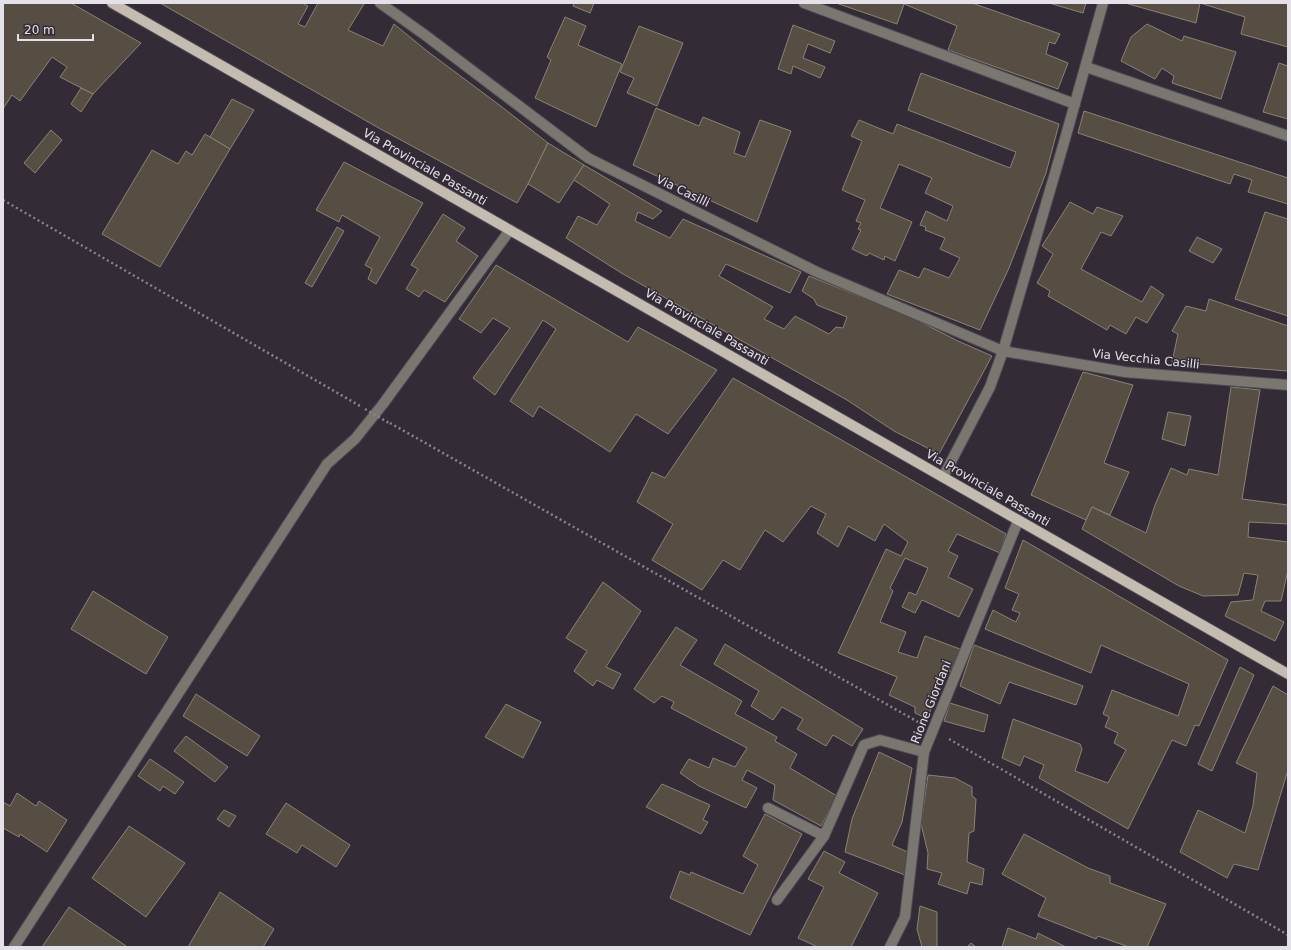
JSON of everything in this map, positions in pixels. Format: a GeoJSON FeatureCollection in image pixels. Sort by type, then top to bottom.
{"type":"FeatureCollection","features":[{"type":"Feature","properties":{"kind":"main road","name":"Via Provinciale Passanti"},"geometry":{"type":"LineString","coordinates":[[112,3],[1288,674]]}},
{"type":"Feature","properties":{"kind":"street","name":"Via Casilli"},"geometry":{"type":"LineString","coordinates":[[380,3],[425,35],[588,158],[819,273],[1003,351]]}},
{"type":"Feature","properties":{"kind":"street"},"geometry":{"type":"LineString","coordinates":[[804,3],[1075,104]]}},
{"type":"Feature","properties":{"kind":"street"},"geometry":{"type":"LineString","coordinates":[[943,477],[990,387],[1003,351],[1086,67],[1103,3]]}},
{"type":"Feature","properties":{"kind":"street"},"geometry":{"type":"LineString","coordinates":[[1086,67],[1288,136]]}},
{"type":"Feature","properties":{"kind":"street"},"geometry":{"type":"LineString","coordinates":[[14,947],[327,464],[355,439],[383,404],[510,230]]}},
{"type":"Feature","properties":{"kind":"street","name":"Via Vecchia Casilli"},"geometry":{"type":"LineString","coordinates":[[1003,351],[1125,372],[1288,385]]}},
{"type":"Feature","properties":{"kind":"street","name":"Rione Giordani"},"geometry":{"type":"LineString","coordinates":[[890,947],[905,917],[924,752],[934,731],[1018,521]]}},
{"type":"Feature","properties":{"kind":"street"},"geometry":{"type":"LineString","coordinates":[[777,900],[824,836],[864,745],[880,740],[924,752]]}},
{"type":"Feature","properties":{"kind":"street"},"geometry":{"type":"LineString","coordinates":[[768,808],[824,836]]}},
{"type":"Feature","properties":{"kind":"path"},"geometry":{"type":"LineString","coordinates":[[3,200],[389,423],[934,731],[1288,935]]}},
{"type":"Feature","properties":{"kind":"building"},"geometry":{"type":"Polygon","coordinates":[[[3,3],[71,3],[141,43],[93,94],[60,77],[67,67],[52,57],[20,101],[12,95],[3,109],[3,3]]]}},
{"type":"Feature","properties":{"kind":"building"},"geometry":{"type":"Polygon","coordinates":[[[160,3],[302,3],[308,6],[298,24],[305,27],[318,3],[362,3],[364,4],[348,30],[383,46],[394,24],[548,143],[517,203],[377,127],[160,3]]]}},
{"type":"Feature","properties":{"kind":"building"},"geometry":{"type":"Polygon","coordinates":[[[574,3],[594,3],[590,13],[573,6],[574,3]]]}},
{"type":"Feature","properties":{"kind":"building"},"geometry":{"type":"Polygon","coordinates":[[[836,3],[972,3],[1060,34],[1055,44],[1049,42],[1046,54],[1068,63],[1058,89],[948,50],[957,26],[904,4],[897,24],[836,3]]]}},
{"type":"Feature","properties":{"kind":"building"},"geometry":{"type":"Polygon","coordinates":[[[1049,3],[1086,3],[1083,13],[1049,3]]]}},
{"type":"Feature","properties":{"kind":"building"},"geometry":{"type":"Polygon","coordinates":[[[1125,3],[1200,3],[1196,23],[1125,3]]]}},
{"type":"Feature","properties":{"kind":"building"},"geometry":{"type":"Polygon","coordinates":[[[1200,3],[1288,3],[1288,47],[1241,34],[1245,17],[1200,3]]]}},
{"type":"Feature","properties":{"kind":"building"},"geometry":{"type":"Polygon","coordinates":[[[565,17],[586,26],[578,45],[622,64],[596,127],[535,98],[551,60],[547,57],[565,17]]]}},
{"type":"Feature","properties":{"kind":"building"},"geometry":{"type":"Polygon","coordinates":[[[1147,24],[1182,41],[1184,36],[1236,52],[1221,99],[1172,83],[1174,76],[1162,68],[1155,79],[1121,61],[1131,37],[1147,24]]]}},
{"type":"Feature","properties":{"kind":"building"},"geometry":{"type":"Polygon","coordinates":[[[793,25],[835,41],[830,53],[808,44],[803,58],[825,67],[820,78],[793,66],[791,74],[778,69],[793,25]]]}},
{"type":"Feature","properties":{"kind":"building"},"geometry":{"type":"Polygon","coordinates":[[[639,26],[683,43],[657,106],[627,93],[634,78],[620,72],[639,26]]]}},
{"type":"Feature","properties":{"kind":"building"},"geometry":{"type":"Polygon","coordinates":[[[1279,63],[1288,66],[1288,119],[1263,112],[1279,63]]]}},
{"type":"Feature","properties":{"kind":"building"},"geometry":{"type":"Polygon","coordinates":[[[921,73],[1059,124],[1046,173],[1009,268],[980,330],[887,294],[899,270],[919,278],[924,268],[949,278],[960,258],[940,249],[945,238],[925,230],[926,227],[920,225],[926,211],[947,221],[953,206],[925,193],[932,178],[899,164],[880,208],[912,222],[895,261],[885,256],[884,260],[869,253],[867,256],[852,249],[861,230],[858,229],[861,223],[856,221],[865,200],[842,190],[862,141],[851,136],[859,120],[893,134],[897,124],[1010,168],[1016,152],[908,110],[921,73]]]}},
{"type":"Feature","properties":{"kind":"building"},"geometry":{"type":"Polygon","coordinates":[[[81,88],[93,94],[81,112],[71,104],[81,88]]]}},
{"type":"Feature","properties":{"kind":"building"},"geometry":{"type":"Polygon","coordinates":[[[232,99],[254,110],[230,149],[210,137],[232,99]]]}},
{"type":"Feature","properties":{"kind":"building"},"geometry":{"type":"Polygon","coordinates":[[[656,108],[699,126],[703,117],[740,132],[734,153],[745,157],[760,120],[791,131],[757,222],[633,165],[656,108]]]}},
{"type":"Feature","properties":{"kind":"building"},"geometry":{"type":"Polygon","coordinates":[[[1084,111],[1288,178],[1288,204],[1248,192],[1252,180],[1234,174],[1230,184],[1078,133],[1084,111]]]}},
{"type":"Feature","properties":{"kind":"building"},"geometry":{"type":"Polygon","coordinates":[[[51,130],[62,140],[35,173],[24,163],[51,130]]]}},
{"type":"Feature","properties":{"kind":"building"},"geometry":{"type":"Polygon","coordinates":[[[205,134],[230,149],[160,267],[102,234],[152,150],[178,164],[186,151],[192,155],[205,134]]]}},
{"type":"Feature","properties":{"kind":"building"},"geometry":{"type":"Polygon","coordinates":[[[548,143],[584,165],[559,203],[528,184],[548,143]]]}},
{"type":"Feature","properties":{"kind":"building"},"geometry":{"type":"Polygon","coordinates":[[[344,162],[423,203],[376,284],[368,279],[372,269],[365,265],[380,237],[342,215],[339,222],[316,210],[344,162]]]}},
{"type":"Feature","properties":{"kind":"building"},"geometry":{"type":"Polygon","coordinates":[[[584,165],[662,211],[653,219],[638,212],[635,221],[670,238],[683,219],[801,272],[790,293],[726,264],[719,276],[773,307],[764,319],[784,329],[795,316],[829,334],[836,327],[843,328],[847,317],[817,305],[814,299],[802,291],[809,276],[909,316],[958,341],[992,356],[939,454],[894,431],[847,400],[623,274],[566,238],[578,216],[597,225],[610,204],[574,180],[584,165]]]}},
{"type":"Feature","properties":{"kind":"building"},"geometry":{"type":"Polygon","coordinates":[[[1070,202],[1093,214],[1097,207],[1123,216],[1111,236],[1101,232],[1081,269],[1142,302],[1151,286],[1164,295],[1147,323],[1136,317],[1126,334],[1110,325],[1107,330],[1048,296],[1050,291],[1037,283],[1053,254],[1042,246],[1070,202]]]}},
{"type":"Feature","properties":{"kind":"building"},"geometry":{"type":"Polygon","coordinates":[[[1265,212],[1288,219],[1288,316],[1235,299],[1265,212]]]}},
{"type":"Feature","properties":{"kind":"building"},"geometry":{"type":"Polygon","coordinates":[[[443,214],[465,228],[456,241],[478,256],[445,302],[424,290],[419,297],[406,289],[418,269],[411,265],[443,214]]]}},
{"type":"Feature","properties":{"kind":"building"},"geometry":{"type":"Polygon","coordinates":[[[337,227],[344,231],[312,287],[305,283],[337,227]]]}},
{"type":"Feature","properties":{"kind":"building"},"geometry":{"type":"Polygon","coordinates":[[[1197,237],[1222,249],[1213,263],[1189,251],[1197,237]]]}},
{"type":"Feature","properties":{"kind":"building"},"geometry":{"type":"Polygon","coordinates":[[[496,265],[628,342],[638,327],[717,370],[668,434],[636,414],[610,452],[539,406],[533,417],[510,401],[556,329],[543,320],[495,395],[473,378],[510,328],[493,318],[481,333],[459,319],[496,265]]]}},
{"type":"Feature","properties":{"kind":"building"},"geometry":{"type":"Polygon","coordinates":[[[1209,299],[1288,326],[1288,371],[1172,362],[1178,334],[1172,331],[1186,306],[1206,311],[1209,299]]]}},
{"type":"Feature","properties":{"kind":"building"},"geometry":{"type":"Polygon","coordinates":[[[1083,372],[1133,385],[1104,463],[1129,472],[1110,515],[1092,507],[1086,520],[1031,495],[1083,372]]]}},
{"type":"Feature","properties":{"kind":"building"},"geometry":{"type":"Polygon","coordinates":[[[733,378],[1006,534],[1000,553],[957,534],[948,551],[958,556],[948,577],[973,589],[959,617],[922,600],[915,613],[902,607],[909,592],[916,595],[928,568],[905,558],[890,588],[893,591],[880,622],[906,632],[898,652],[917,658],[925,636],[960,649],[952,672],[942,669],[928,719],[915,713],[915,707],[889,695],[897,677],[838,653],[886,549],[901,556],[908,542],[884,524],[875,541],[848,526],[838,547],[817,533],[826,514],[811,506],[783,542],[765,530],[740,570],[723,560],[702,590],[652,560],[673,524],[637,502],[652,472],[665,478],[733,378]]]}},
{"type":"Feature","properties":{"kind":"building"},"geometry":{"type":"Polygon","coordinates":[[[1231,387],[1260,390],[1242,499],[1288,505],[1288,524],[1249,522],[1248,537],[1288,542],[1288,570],[1281,601],[1265,601],[1261,611],[1284,622],[1275,641],[1225,616],[1231,602],[1253,600],[1258,575],[1244,573],[1238,595],[1203,596],[1179,586],[1082,529],[1092,507],[1146,533],[1155,505],[1171,468],[1187,475],[1189,469],[1218,475],[1231,387]]]}},
{"type":"Feature","properties":{"kind":"building"},"geometry":{"type":"Polygon","coordinates":[[[1168,412],[1191,416],[1185,446],[1162,439],[1168,412]]]}},
{"type":"Feature","properties":{"kind":"building"},"geometry":{"type":"Polygon","coordinates":[[[1023,540],[1228,660],[1199,726],[1195,725],[1186,746],[1172,740],[1128,829],[1039,778],[1044,765],[1024,756],[1020,766],[1002,758],[1013,719],[1080,744],[1082,749],[1075,771],[1108,783],[1126,750],[1114,743],[1118,733],[1105,727],[1109,717],[1103,714],[1112,690],[1178,716],[1189,684],[1101,645],[1091,673],[985,629],[993,610],[1016,622],[1020,613],[1012,610],[1019,594],[1005,588],[1023,540]]]}},
{"type":"Feature","properties":{"kind":"building"},"geometry":{"type":"Polygon","coordinates":[[[603,582],[641,611],[606,667],[621,674],[613,689],[597,680],[593,686],[574,671],[587,651],[566,638],[603,582]]]}},
{"type":"Feature","properties":{"kind":"building"},"geometry":{"type":"Polygon","coordinates":[[[93,591],[168,637],[146,674],[71,629],[93,591]]]}},
{"type":"Feature","properties":{"kind":"building"},"geometry":{"type":"Polygon","coordinates":[[[676,627],[697,640],[680,665],[742,701],[735,714],[777,737],[775,741],[797,754],[790,768],[837,796],[821,826],[773,800],[775,785],[747,770],[742,780],[757,788],[746,808],[699,786],[680,773],[689,759],[709,768],[713,758],[735,767],[747,748],[671,708],[674,702],[662,696],[654,703],[634,689],[676,627]]]}},
{"type":"Feature","properties":{"kind":"building"},"geometry":{"type":"Polygon","coordinates":[[[725,644],[863,729],[852,746],[833,735],[826,746],[797,729],[803,719],[782,707],[773,720],[751,706],[759,691],[714,664],[725,644]]]}},
{"type":"Feature","properties":{"kind":"building"},"geometry":{"type":"Polygon","coordinates":[[[974,645],[1083,686],[1076,705],[1009,682],[1000,704],[960,686],[974,645]]]}},
{"type":"Feature","properties":{"kind":"building"},"geometry":{"type":"Polygon","coordinates":[[[1240,667],[1254,675],[1212,771],[1198,764],[1240,667]]]}},
{"type":"Feature","properties":{"kind":"building"},"geometry":{"type":"Polygon","coordinates":[[[1273,686],[1288,695],[1288,774],[1287,773],[1258,870],[1234,864],[1227,878],[1180,852],[1198,810],[1245,833],[1253,806],[1257,773],[1236,763],[1273,686]]]}},
{"type":"Feature","properties":{"kind":"building"},"geometry":{"type":"Polygon","coordinates":[[[196,694],[260,736],[247,756],[183,716],[196,694]]]}},
{"type":"Feature","properties":{"kind":"building"},"geometry":{"type":"Polygon","coordinates":[[[950,703],[988,715],[984,732],[944,721],[950,703]]]}},
{"type":"Feature","properties":{"kind":"building"},"geometry":{"type":"Polygon","coordinates":[[[506,704],[541,722],[523,758],[485,737],[506,704]]]}},
{"type":"Feature","properties":{"kind":"building"},"geometry":{"type":"Polygon","coordinates":[[[186,736],[228,767],[215,782],[174,751],[186,736]]]}},
{"type":"Feature","properties":{"kind":"building"},"geometry":{"type":"Polygon","coordinates":[[[879,752],[912,768],[902,822],[892,845],[912,854],[905,875],[845,852],[852,819],[879,752]]]}},
{"type":"Feature","properties":{"kind":"building"},"geometry":{"type":"Polygon","coordinates":[[[150,759],[184,782],[175,794],[163,786],[160,791],[138,776],[150,759]]]}},
{"type":"Feature","properties":{"kind":"building"},"geometry":{"type":"Polygon","coordinates":[[[928,775],[955,778],[972,787],[972,796],[976,799],[974,831],[969,833],[967,862],[984,869],[982,885],[970,882],[967,894],[938,884],[942,873],[927,869],[928,853],[921,824],[928,775]]]}},
{"type":"Feature","properties":{"kind":"building"},"geometry":{"type":"Polygon","coordinates":[[[662,784],[710,805],[703,820],[708,822],[701,834],[646,807],[662,784]]]}},
{"type":"Feature","properties":{"kind":"building"},"geometry":{"type":"Polygon","coordinates":[[[17,793],[36,806],[39,801],[67,820],[47,852],[20,834],[19,837],[3,828],[3,802],[10,806],[17,793]]]}},
{"type":"Feature","properties":{"kind":"building"},"geometry":{"type":"Polygon","coordinates":[[[286,803],[350,845],[336,867],[302,845],[297,853],[266,834],[286,803]]]}},
{"type":"Feature","properties":{"kind":"building"},"geometry":{"type":"Polygon","coordinates":[[[224,810],[236,816],[229,827],[217,819],[224,810]]]}},
{"type":"Feature","properties":{"kind":"building"},"geometry":{"type":"Polygon","coordinates":[[[765,814],[802,834],[750,935],[670,898],[680,871],[690,875],[691,872],[743,894],[758,865],[743,856],[765,814]]]}},
{"type":"Feature","properties":{"kind":"building"},"geometry":{"type":"Polygon","coordinates":[[[129,826],[185,863],[146,917],[92,878],[129,826]]]}},
{"type":"Feature","properties":{"kind":"building"},"geometry":{"type":"Polygon","coordinates":[[[1024,834],[1088,868],[1110,876],[1110,883],[1166,904],[1147,947],[1129,947],[1098,936],[1096,939],[1038,916],[1046,898],[1002,874],[1024,834]]]}},
{"type":"Feature","properties":{"kind":"building"},"geometry":{"type":"Polygon","coordinates":[[[824,851],[845,862],[839,873],[878,893],[851,947],[818,947],[798,938],[824,887],[808,879],[824,851]]]}},
{"type":"Feature","properties":{"kind":"building"},"geometry":{"type":"Polygon","coordinates":[[[220,892],[274,929],[263,947],[188,947],[220,892]]]}},
{"type":"Feature","properties":{"kind":"building"},"geometry":{"type":"Polygon","coordinates":[[[920,906],[937,912],[937,947],[922,947],[917,929],[920,906]]]}},
{"type":"Feature","properties":{"kind":"building"},"geometry":{"type":"Polygon","coordinates":[[[69,907],[126,946],[42,947],[69,907]]]}},
{"type":"Feature","properties":{"kind":"building"},"geometry":{"type":"Polygon","coordinates":[[[1008,928],[1036,939],[1038,933],[1066,947],[1002,947],[1008,928]]]}},
{"type":"Feature","properties":{"kind":"building"},"geometry":{"type":"Polygon","coordinates":[[[971,943],[976,947],[967,947],[971,943]]]}}]}
